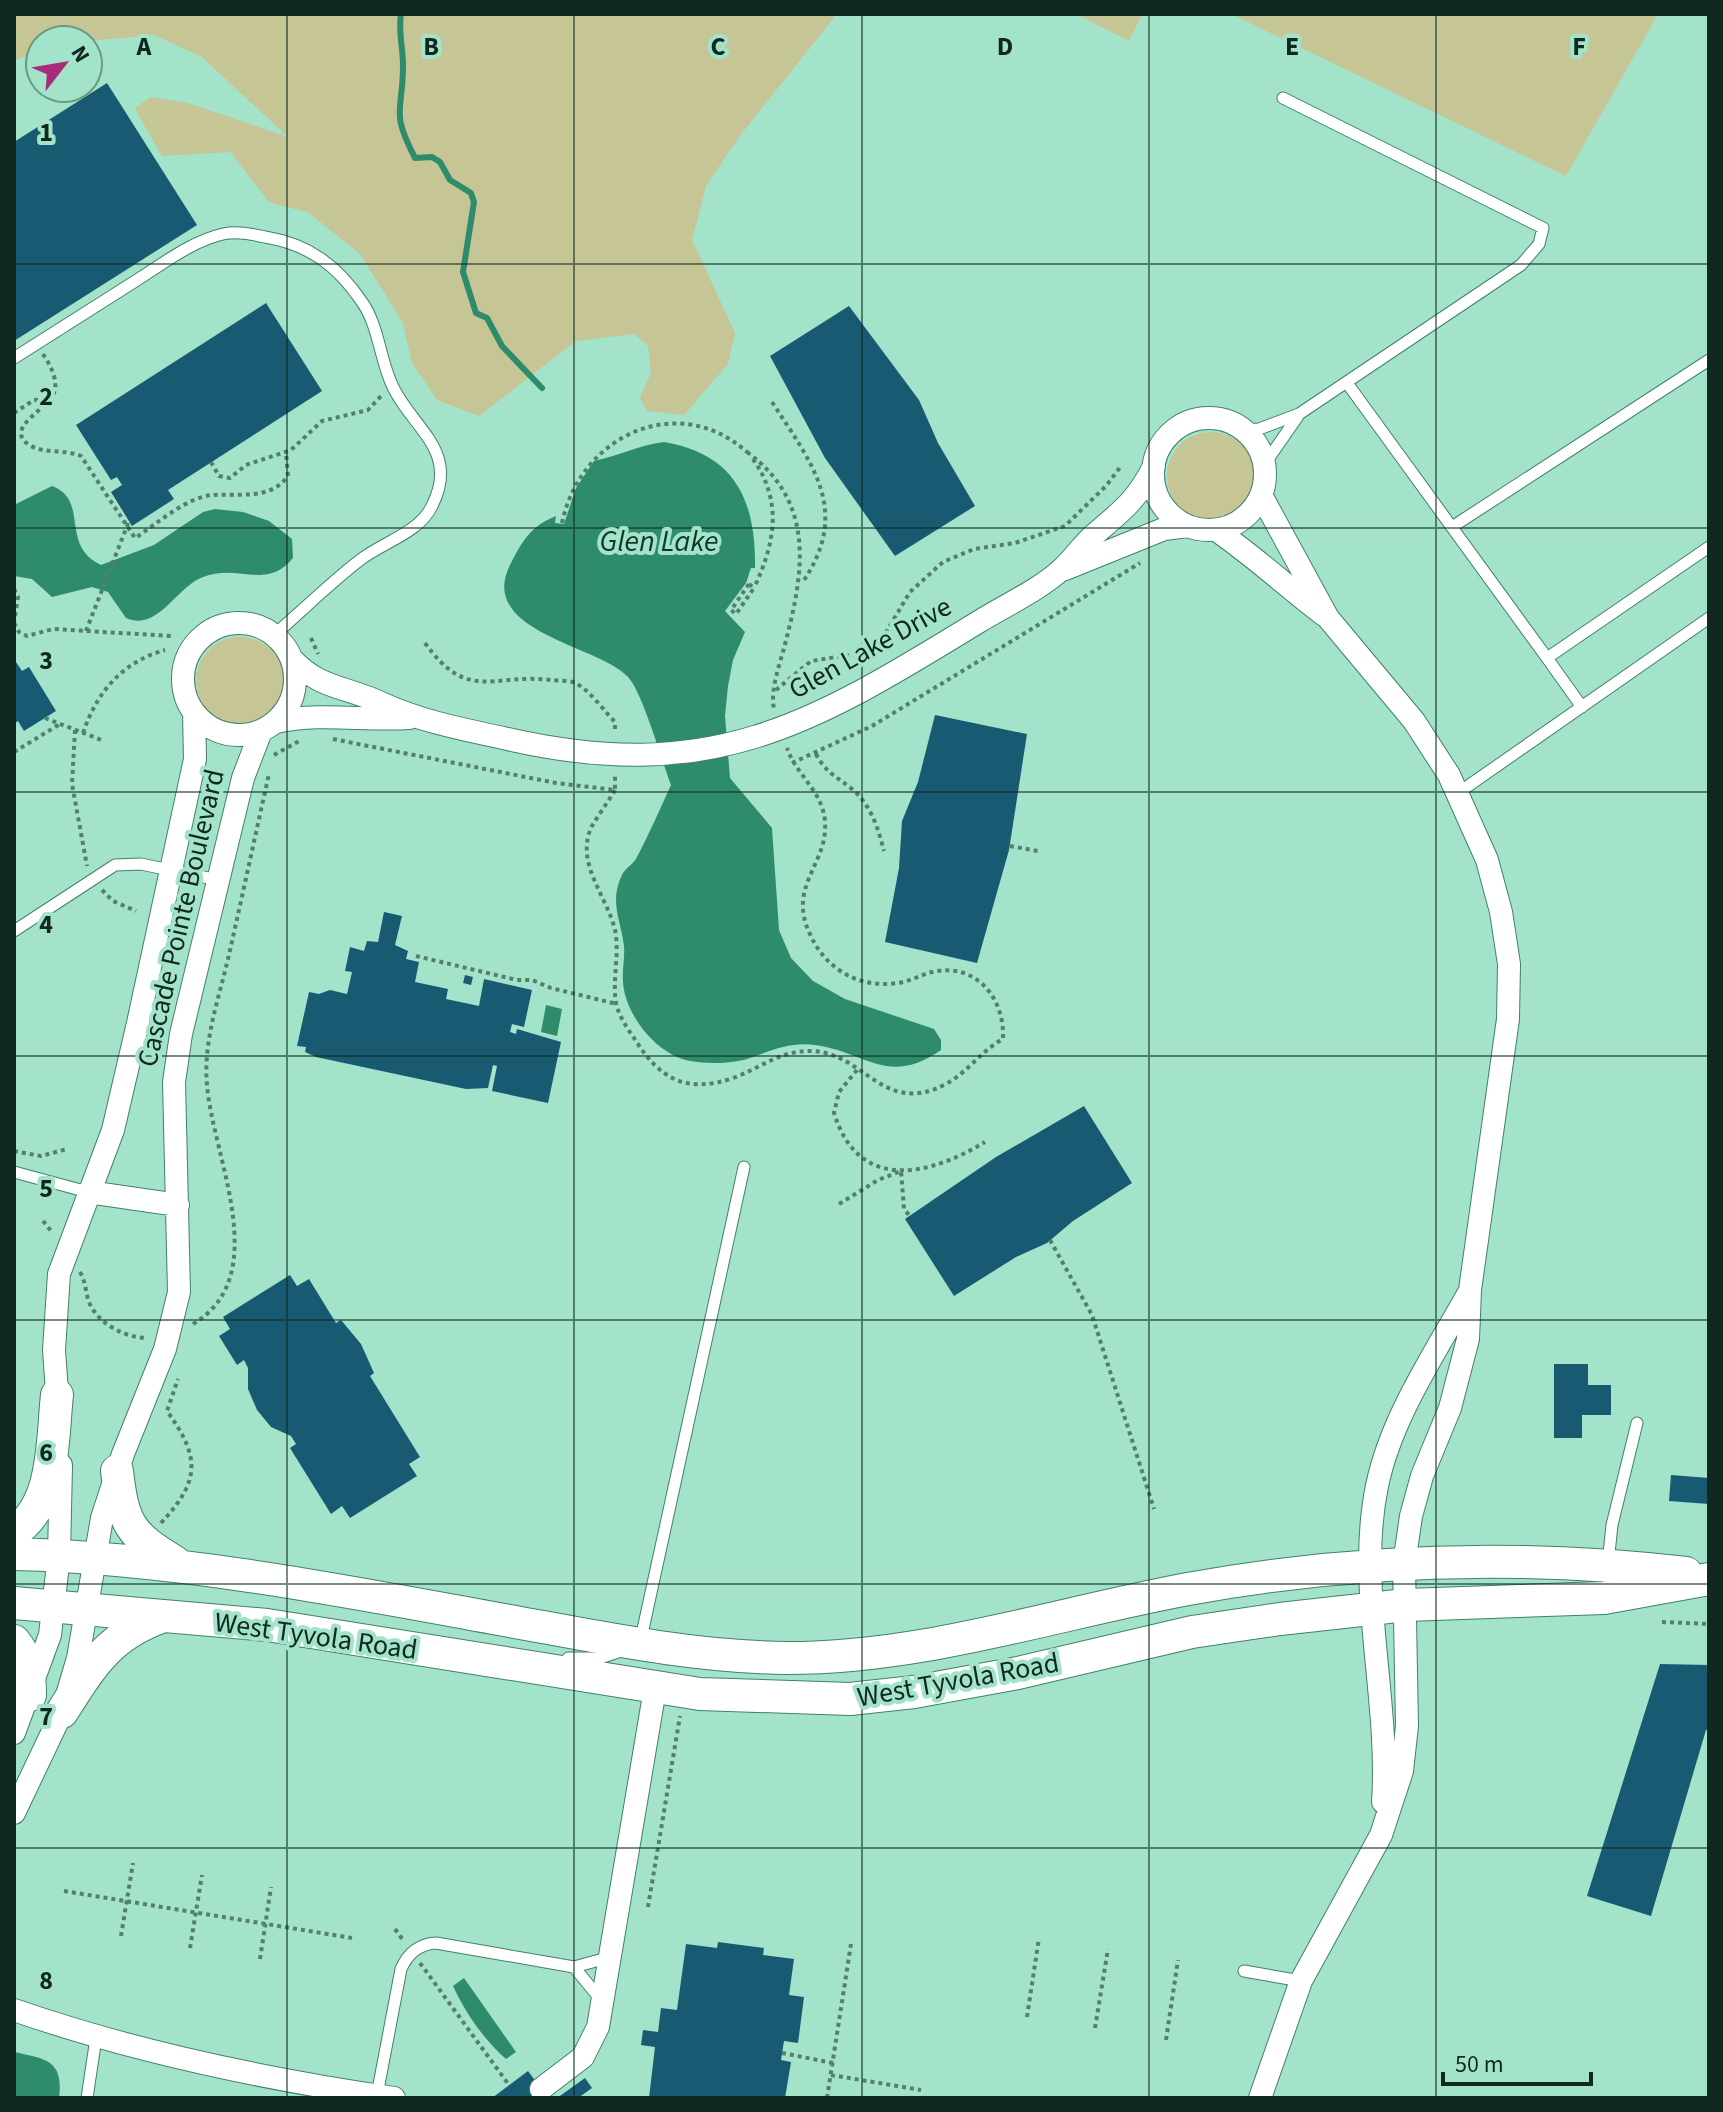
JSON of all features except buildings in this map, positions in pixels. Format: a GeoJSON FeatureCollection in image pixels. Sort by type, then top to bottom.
{"type":"FeatureCollection","features":[{"type":"Feature","properties":{"kind":"main road"},"geometry":{"type":"LineString","coordinates":[[14,1532],[38,1504],[48,1481],[57,1395]]}},
{"type":"Feature","properties":{"kind":"main road"},"geometry":{"type":"LineString","coordinates":[[117,1471],[120,1498],[128,1523],[141,1542],[184,1568]]}},
{"type":"Feature","properties":{"kind":"main road","name":"West Tyvola Road"},"geometry":{"type":"LineString","coordinates":[[14,1554],[59,1555],[184,1568],[398,1600],[640,1645],[742,1656],[848,1656],[1005,1630],[1186,1589],[1278,1575],[1371,1566],[1517,1560],[1608,1564],[1709,1577]]}},
{"type":"Feature","properties":{"kind":"main road","name":"West Tyvola Road"},"geometry":{"type":"LineString","coordinates":[[14,1603],[267,1625],[655,1689],[794,1698],[882,1696],[1018,1673],[1192,1632],[1406,1605],[1604,1598],[1709,1577]]}},
{"type":"Feature","properties":{"kind":"main road"},"geometry":{"type":"LineString","coordinates":[[62,1712],[89,1669],[112,1642],[136,1626],[166,1615]]}},
{"type":"Feature","properties":{"kind":"main road"},"geometry":{"type":"LineString","coordinates":[[14,1641],[23,1652],[30,1672],[30,1695]]}},
{"type":"Feature","properties":{"kind":"main road"},"geometry":{"type":"LineString","coordinates":[[655,1689],[667,1675],[679,1670],[801,1674],[848,1656]]}},
{"type":"Feature","properties":{"kind":"street"},"geometry":{"type":"LineString","coordinates":[[1216,530],[1239,522],[1252,511],[1261,495],[1264,465],[1257,445],[1244,430],[1227,421],[1207,418],[1188,422],[1171,432],[1160,448],[1154,466],[1154,486],[1162,504],[1188,526],[1216,530],[1260,560],[1285,586],[1328,618]]}},
{"type":"Feature","properties":{"kind":"street","name":"Glen Lake Drive"},"geometry":{"type":"LineString","coordinates":[[1060,570],[1095,534],[1121,515],[1140,493],[1154,466]]}},
{"type":"Feature","properties":{"kind":"street"},"geometry":{"type":"LineString","coordinates":[[1260,2098],[1301,1981],[1381,1835],[1402,1771],[1407,1726],[1404,1564],[1411,1516],[1422,1476],[1462,1367],[1468,1339],[1470,1290],[1508,1019],[1509,964],[1487,860],[1458,793],[1414,721],[1328,618],[1261,495]]}},
{"type":"Feature","properties":{"kind":"street","name":"Glen Lake Drive"},"geometry":{"type":"LineString","coordinates":[[291,658],[307,676],[368,697],[414,718],[523,743],[634,756],[697,751],[779,731],[844,703],[1060,570],[1164,529],[1188,526]]}},
{"type":"Feature","properties":{"kind":"street"},"geometry":{"type":"LineString","coordinates":[[232,623],[252,625],[273,636],[291,658],[295,675],[294,692],[268,727],[226,734],[208,726],[194,713],[185,695],[183,676],[187,657],[198,641],[214,629],[232,623]]}},
{"type":"Feature","properties":{"kind":"street","name":"Cascade Pointe Boulevard"},"geometry":{"type":"LineString","coordinates":[[14,1813],[62,1712],[78,1658],[59,1555],[61,1459],[54,1350],[59,1274],[113,1130],[195,759],[194,713]]}},
{"type":"Feature","properties":{"kind":"street","name":"Glen Lake Drive"},"geometry":{"type":"LineString","coordinates":[[268,727],[329,715],[362,721],[414,718]]}},
{"type":"Feature","properties":{"kind":"street","name":"Cascade Pointe Boulevard"},"geometry":{"type":"LineString","coordinates":[[14,1733],[50,1640],[95,1558],[102,1518],[117,1471],[165,1349],[179,1292],[174,1082],[243,778],[268,727]]}},
{"type":"Feature","properties":{"kind":"street"},"geometry":{"type":"LineString","coordinates":[[88,1192],[178,1205]]}},
{"type":"Feature","properties":{"kind":"street"},"geometry":{"type":"LineString","coordinates":[[1381,1835],[1385,1733],[1371,1566],[1372,1514],[1385,1456],[1405,1410],[1470,1290]]}},
{"type":"Feature","properties":{"kind":"street"},"geometry":{"type":"LineString","coordinates":[[541,2089],[590,2048],[598,2027],[607,1958],[655,1689]]}},
{"type":"Feature","properties":{"kind":"street"},"geometry":{"type":"LineString","coordinates":[[14,2010],[96,2038],[216,2068],[327,2093],[386,2097]]}},
{"type":"Feature","properties":{"kind":"lane"},"geometry":{"type":"LineString","coordinates":[[1244,430],[1259,429],[1299,414],[1347,383],[1521,265],[1539,244],[1543,228],[1283,98]]}},
{"type":"Feature","properties":{"kind":"lane"},"geometry":{"type":"LineString","coordinates":[[14,358],[183,251],[223,234],[241,232],[290,241],[310,249],[345,279],[365,305],[391,384],[434,445],[439,462],[434,503],[415,526],[358,561],[273,636]]}},
{"type":"Feature","properties":{"kind":"lane"},"geometry":{"type":"LineString","coordinates":[[1452,527],[1709,360]]}},
{"type":"Feature","properties":{"kind":"lane"},"geometry":{"type":"LineString","coordinates":[[1347,383],[1582,707]]}},
{"type":"Feature","properties":{"kind":"lane"},"geometry":{"type":"LineString","coordinates":[[1264,465],[1299,414]]}},
{"type":"Feature","properties":{"kind":"lane"},"geometry":{"type":"LineString","coordinates":[[1547,658],[1709,547]]}},
{"type":"Feature","properties":{"kind":"lane"},"geometry":{"type":"LineString","coordinates":[[1458,793],[1709,618]]}},
{"type":"Feature","properties":{"kind":"lane"},"geometry":{"type":"LineString","coordinates":[[14,931],[26,926],[93,877],[125,863],[218,880]]}},
{"type":"Feature","properties":{"kind":"lane"},"geometry":{"type":"LineString","coordinates":[[561,1657],[600,1658],[640,1645],[744,1167]]}},
{"type":"Feature","properties":{"kind":"lane"},"geometry":{"type":"LineString","coordinates":[[14,1172],[88,1192]]}},
{"type":"Feature","properties":{"kind":"lane"},"geometry":{"type":"LineString","coordinates":[[1608,1564],[1612,1525],[1637,1423]]}},
{"type":"Feature","properties":{"kind":"lane"},"geometry":{"type":"LineString","coordinates":[[389,1646],[456,1640]]}},
{"type":"Feature","properties":{"kind":"lane"},"geometry":{"type":"LineString","coordinates":[[386,2097],[401,1969],[412,1952],[436,1943],[574,1967],[607,1958]]}},
{"type":"Feature","properties":{"kind":"lane"},"geometry":{"type":"LineString","coordinates":[[574,1967],[601,2000]]}},
{"type":"Feature","properties":{"kind":"lane"},"geometry":{"type":"LineString","coordinates":[[1244,1971],[1301,1981]]}},
{"type":"Feature","properties":{"kind":"lane"},"geometry":{"type":"LineString","coordinates":[[87,2098],[96,2038]]}},
{"type":"Feature","properties":{"kind":"path"},"geometry":{"type":"LineString","coordinates":[[37,344],[53,373],[55,390],[50,399],[23,422],[20,434],[23,440],[35,448],[81,456],[135,538],[202,497],[247,496],[276,487],[288,476],[286,452]]}},
{"type":"Feature","properties":{"kind":"path"},"geometry":{"type":"LineString","coordinates":[[211,462],[219,476],[230,478],[246,465],[286,452],[322,421],[368,410],[391,384]]}},
{"type":"Feature","properties":{"kind":"path"},"geometry":{"type":"LineString","coordinates":[[14,413],[34,400],[50,399]]}},
{"type":"Feature","properties":{"kind":"path"},"geometry":{"type":"LineString","coordinates":[[615,790],[593,825],[587,860],[615,932],[617,1004],[646,1057],[671,1080],[684,1083],[728,1080],[785,1053],[817,1051],[893,1092],[923,1092],[958,1077],[981,1052],[1004,1037],[1000,1010],[985,984],[961,973],[933,972],[900,983],[870,983],[842,972],[821,954],[802,909],[807,879],[825,834],[825,820],[811,785],[792,763],[779,731],[772,700],[800,585],[822,541],[823,488],[813,465],[772,402]]}},
{"type":"Feature","properties":{"kind":"path"},"geometry":{"type":"LineString","coordinates":[[562,523],[569,499],[587,467],[607,447],[635,433],[667,423],[696,425],[722,434],[747,452],[761,463],[784,491],[798,529],[800,585]]}},
{"type":"Feature","properties":{"kind":"path"},"geometry":{"type":"LineString","coordinates":[[747,452],[760,472],[774,513],[774,536],[754,588],[736,614],[731,610],[749,584],[754,588]]}},
{"type":"Feature","properties":{"kind":"path"},"geometry":{"type":"LineString","coordinates":[[774,691],[811,661],[856,654],[882,639],[910,592],[943,562],[974,549],[1024,541],[1065,526],[1106,486],[1121,466]]}},
{"type":"Feature","properties":{"kind":"path"},"geometry":{"type":"LineString","coordinates":[[86,631],[128,524]]}},
{"type":"Feature","properties":{"kind":"path"},"geometry":{"type":"LineString","coordinates":[[792,763],[872,726],[1148,558]]}},
{"type":"Feature","properties":{"kind":"path"},"geometry":{"type":"LineString","coordinates":[[14,589],[18,597],[14,623],[19,632],[27,636],[53,629],[171,636]]}},
{"type":"Feature","properties":{"kind":"path"},"geometry":{"type":"LineString","coordinates":[[83,733],[96,700],[109,683],[151,655],[165,650]]}},
{"type":"Feature","properties":{"kind":"path"},"geometry":{"type":"LineString","coordinates":[[45,718],[104,741]]}},
{"type":"Feature","properties":{"kind":"path"},"geometry":{"type":"LineString","coordinates":[[14,752],[60,724]]}},
{"type":"Feature","properties":{"kind":"path"},"geometry":{"type":"LineString","coordinates":[[75,730],[72,784],[84,858],[108,897],[136,911]]}},
{"type":"Feature","properties":{"kind":"path"},"geometry":{"type":"LineString","coordinates":[[816,754],[828,773],[851,788],[868,807],[884,851]]}},
{"type":"Feature","properties":{"kind":"path"},"geometry":{"type":"LineString","coordinates":[[1010,846],[1038,851]]}},
{"type":"Feature","properties":{"kind":"path"},"geometry":{"type":"LineString","coordinates":[[416,956],[517,980],[532,980],[551,988],[617,1004]]}},
{"type":"Feature","properties":{"kind":"path"},"geometry":{"type":"LineString","coordinates":[[857,1070],[835,1103],[838,1124],[854,1149],[869,1163],[901,1171]]}},
{"type":"Feature","properties":{"kind":"path"},"geometry":{"type":"LineString","coordinates":[[839,1204],[878,1180],[901,1171],[936,1167],[985,1142]]}},
{"type":"Feature","properties":{"kind":"path"},"geometry":{"type":"LineString","coordinates":[[14,1151],[41,1156],[67,1149]]}},
{"type":"Feature","properties":{"kind":"path"},"geometry":{"type":"LineString","coordinates":[[901,1171],[904,1209],[910,1216]]}},
{"type":"Feature","properties":{"kind":"path"},"geometry":{"type":"LineString","coordinates":[[1050,1240],[1092,1315],[1154,1509]]}},
{"type":"Feature","properties":{"kind":"path"},"geometry":{"type":"LineString","coordinates":[[191,1338],[195,1323]]}},
{"type":"Feature","properties":{"kind":"path"},"geometry":{"type":"LineString","coordinates":[[155,1530],[185,1496],[191,1483],[192,1459],[167,1411],[181,1367]]}},
{"type":"Feature","properties":{"kind":"path"},"geometry":{"type":"LineString","coordinates":[[1662,1622],[1709,1624]]}},
{"type":"Feature","properties":{"kind":"path"},"geometry":{"type":"LineString","coordinates":[[648,1907],[680,1716]]}},
{"type":"Feature","properties":{"kind":"path"},"geometry":{"type":"LineString","coordinates":[[121,1936],[133,1863]]}},
{"type":"Feature","properties":{"kind":"path"},"geometry":{"type":"LineString","coordinates":[[190,1948],[202,1875]]}},
{"type":"Feature","properties":{"kind":"path"},"geometry":{"type":"LineString","coordinates":[[260,1959],[271,1887]]}},
{"type":"Feature","properties":{"kind":"path"},"geometry":{"type":"LineString","coordinates":[[64,1891],[352,1938]]}},
{"type":"Feature","properties":{"kind":"path"},"geometry":{"type":"LineString","coordinates":[[395,1929],[509,2085]]}},
{"type":"Feature","properties":{"kind":"path"},"geometry":{"type":"LineString","coordinates":[[1027,2017],[1039,1938]]}},
{"type":"Feature","properties":{"kind":"path"},"geometry":{"type":"LineString","coordinates":[[827,2098],[851,1944]]}},
{"type":"Feature","properties":{"kind":"path"},"geometry":{"type":"LineString","coordinates":[[1095,2028],[1108,1949]]}},
{"type":"Feature","properties":{"kind":"path"},"geometry":{"type":"LineString","coordinates":[[1166,2040],[1178,1960]]}},
{"type":"Feature","properties":{"kind":"path"},"geometry":{"type":"LineString","coordinates":[[782,2053],[833,2063]]}},
{"type":"Feature","properties":{"kind":"path"},"geometry":{"type":"LineString","coordinates":[[831,2075],[921,2090]]}},
{"type":"Feature","properties":{"kind":"shaded area"},"geometry":{"type":"Polygon","coordinates":[[[14,14],[837,14],[739,137],[706,186],[692,240],[735,333],[728,364],[684,415],[647,411],[640,398],[651,373],[648,346],[634,334],[576,341],[479,416],[437,400],[412,363],[403,323],[360,254],[308,212],[270,203],[230,152],[162,156],[135,109],[150,97],[188,103],[288,137],[202,57],[154,35],[104,40],[104,24],[24,24],[24,56],[14,61],[14,14]]]}},
{"type":"Feature","properties":{"kind":"shaded area"},"geometry":{"type":"Polygon","coordinates":[[[1076,14],[1142,14],[1129,41],[1076,14]]]}},
{"type":"Feature","properties":{"kind":"shaded area"},"geometry":{"type":"Polygon","coordinates":[[[1231,14],[1658,14],[1566,176],[1231,14]]]}},
{"type":"Feature","properties":{"kind":"shaded area"},"geometry":{"type":"Polygon","coordinates":[[[1202,432],[1220,432],[1236,439],[1248,451],[1255,467],[1255,485],[1248,501],[1236,513],[1220,520],[1202,520],[1186,513],[1174,501],[1167,485],[1167,467],[1174,451],[1186,439],[1202,432]]]}},
{"type":"Feature","properties":{"kind":"shaded area"},"geometry":{"type":"Polygon","coordinates":[[[240,637],[257,640],[271,650],[281,664],[284,681],[281,698],[271,712],[257,722],[240,725],[223,722],[209,712],[199,698],[196,681],[199,664],[209,650],[223,640],[240,637]]]}},
{"type":"Feature","properties":{"kind":"water","name":"Glen Lake"},"geometry":{"type":"Polygon","coordinates":[[[664,442],[708,457],[724,469],[745,501],[751,521],[755,568],[751,568],[746,583],[725,611],[745,632],[733,660],[725,716],[730,778],[772,828],[779,930],[791,958],[813,981],[845,999],[934,1029],[941,1040],[941,1050],[922,1061],[891,1067],[806,1044],[782,1047],[736,1061],[690,1061],[666,1051],[655,1042],[636,1020],[630,1007],[623,982],[624,946],[616,894],[622,875],[637,857],[671,785],[646,712],[628,677],[613,666],[524,621],[510,605],[504,586],[511,563],[529,535],[540,524],[556,516],[555,523],[564,524],[576,488],[594,461],[664,442]]]}},
{"type":"Feature","properties":{"kind":"water"},"geometry":{"type":"Polygon","coordinates":[[[52,486],[70,501],[81,546],[88,556],[101,565],[154,545],[203,512],[215,509],[243,512],[269,521],[292,539],[293,558],[272,573],[228,573],[203,577],[157,614],[137,621],[126,618],[108,592],[92,587],[52,597],[32,579],[14,576],[14,505],[52,486]]]}},
{"type":"Feature","properties":{"kind":"water"},"geometry":{"type":"Polygon","coordinates":[[[546,1005],[562,1009],[557,1036],[541,1032],[546,1005]]]}},
{"type":"Feature","properties":{"kind":"water"},"geometry":{"type":"Polygon","coordinates":[[[464,1978],[516,2052],[506,2059],[469,2016],[458,1996],[453,1986],[464,1978]]]}},
{"type":"Feature","properties":{"kind":"water"},"geometry":{"type":"Polygon","coordinates":[[[14,2052],[50,2063],[59,2076],[59,2098],[14,2098],[14,2052]]]}},
{"type":"Feature","properties":{"kind":"waterway"},"geometry":{"type":"LineString","coordinates":[[401,14],[403,65],[400,120],[407,142],[415,158],[432,157],[440,162],[450,180],[471,193],[474,202],[463,272],[476,313],[487,318],[502,346],[542,388]]}}]}
